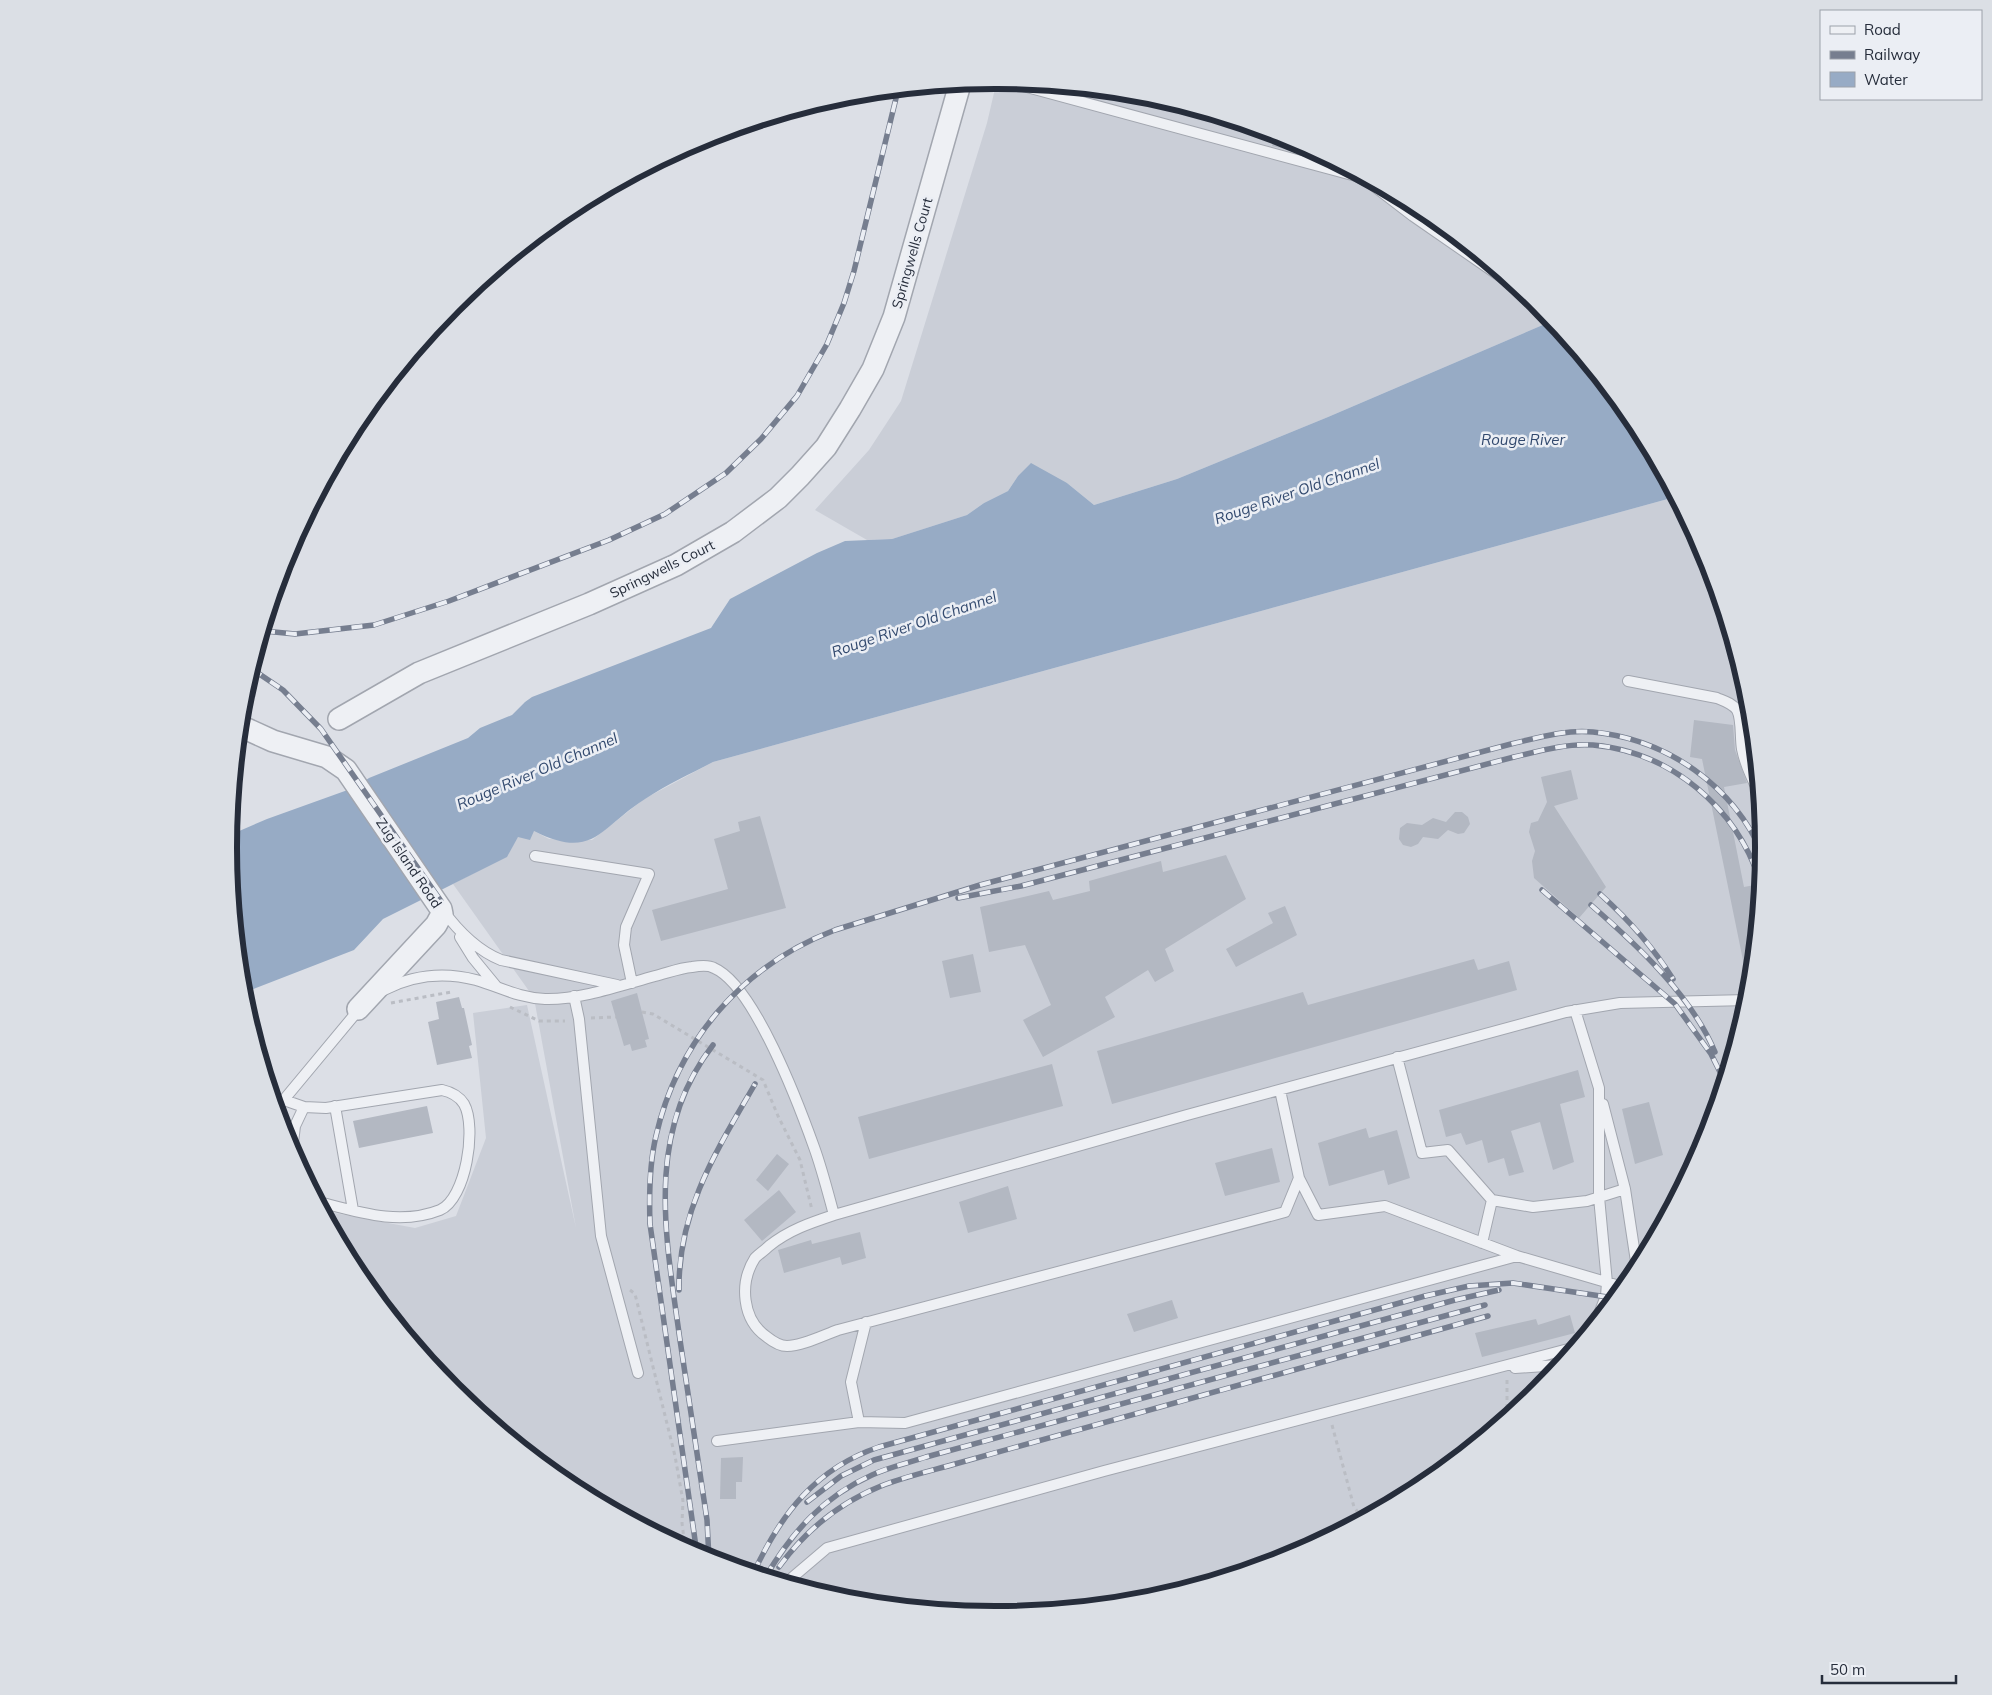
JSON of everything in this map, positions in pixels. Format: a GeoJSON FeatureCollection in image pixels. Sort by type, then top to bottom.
{"type":"FeatureCollection","features":[{"type":"Feature","properties":{"kind":"street","name":"Springwells Court"},"geometry":{"type":"LineString","coordinates":[[339,719],[419,673],[589,604],[676,565],[733,532],[778,498],[800,476],[826,447],[873,369],[897,308],[958,90]]}},
{"type":"Feature","properties":{"kind":"street","name":"Zug Island Road"},"geometry":{"type":"LineString","coordinates":[[247,729],[273,741],[326,757],[346,770],[443,910],[439,921],[358,1009]]}},
{"type":"Feature","properties":{"kind":"lane"},"geometry":{"type":"LineString","coordinates":[[1037,90],[1341,172]]}},
{"type":"Feature","properties":{"kind":"lane"},"geometry":{"type":"LineString","coordinates":[[1398,204],[1467,253]]}},
{"type":"Feature","properties":{"kind":"lane"},"geometry":{"type":"LineString","coordinates":[[1628,681],[1716,698],[1729,703],[1737,710],[1740,720],[1739,733],[1742,751],[1751,776]]}},
{"type":"Feature","properties":{"kind":"lane"},"geometry":{"type":"LineString","coordinates":[[535,856],[649,874],[626,927],[624,945],[632,982]]}},
{"type":"Feature","properties":{"kind":"lane"},"geometry":{"type":"LineString","coordinates":[[443,910],[461,933],[491,956],[501,960],[621,986]]}},
{"type":"Feature","properties":{"kind":"lane"},"geometry":{"type":"LineString","coordinates":[[443,910],[474,958],[498,988]]}},
{"type":"Feature","properties":{"kind":"lane"},"geometry":{"type":"LineString","coordinates":[[358,1009],[385,989],[399,982],[426,976],[456,976],[475,980],[514,994],[549,999],[621,986],[691,967],[713,967],[731,979],[753,1009],[796,1102],[814,1148],[834,1215]]}},
{"type":"Feature","properties":{"kind":"lane"},"geometry":{"type":"LineString","coordinates":[[574,996],[579,1020],[602,1236],[638,1373]]}},
{"type":"Feature","properties":{"kind":"lane"},"geometry":{"type":"LineString","coordinates":[[1299,1178],[1285,1212],[866,1322],[787,1346],[774,1342],[759,1331],[748,1312],[744,1294],[748,1273],[756,1258],[779,1238],[793,1230],[834,1215],[1187,1115],[1575,1010],[1620,1003],[1739,1000]]}},
{"type":"Feature","properties":{"kind":"lane","name":"Zug Island Road"},"geometry":{"type":"LineString","coordinates":[[282,1102],[358,1009]]}},
{"type":"Feature","properties":{"kind":"lane"},"geometry":{"type":"LineString","coordinates":[[1575,1010],[1600,1088],[1625,1189],[1635,1256]]}},
{"type":"Feature","properties":{"kind":"lane"},"geometry":{"type":"LineString","coordinates":[[1397,1057],[1422,1153],[1448,1150],[1492,1200],[1533,1207],[1587,1201],[1625,1189]]}},
{"type":"Feature","properties":{"kind":"lane"},"geometry":{"type":"LineString","coordinates":[[1600,1088],[1600,1197],[1607,1297]]}},
{"type":"Feature","properties":{"kind":"lane"},"geometry":{"type":"LineString","coordinates":[[283,1104],[304,1107],[335,1106],[442,1090],[454,1093],[464,1104],[469,1120],[468,1147],[459,1187],[454,1199],[442,1209],[422,1215],[400,1217],[377,1216],[326,1204]]}},
{"type":"Feature","properties":{"kind":"lane"},"geometry":{"type":"LineString","coordinates":[[1280,1090],[1299,1178],[1318,1214],[1385,1206],[1517,1256],[1616,1285]]}},
{"type":"Feature","properties":{"kind":"lane"},"geometry":{"type":"LineString","coordinates":[[335,1106],[353,1210]]}},
{"type":"Feature","properties":{"kind":"lane"},"geometry":{"type":"LineString","coordinates":[[294,1135],[295,1126],[304,1107]]}},
{"type":"Feature","properties":{"kind":"lane"},"geometry":{"type":"LineString","coordinates":[[1482,1243],[1492,1200]]}},
{"type":"Feature","properties":{"kind":"lane"},"geometry":{"type":"LineString","coordinates":[[718,1441],[859,1422],[906,1423],[1517,1256]]}},
{"type":"Feature","properties":{"kind":"lane"},"geometry":{"type":"LineString","coordinates":[[859,1422],[851,1382],[866,1322]]}},
{"type":"Feature","properties":{"kind":"lane"},"geometry":{"type":"LineString","coordinates":[[792,1578],[827,1548],[1104,1471],[1564,1350]]}},
{"type":"Feature","properties":{"kind":"lane"},"geometry":{"type":"LineString","coordinates":[[1492,1369],[1550,1366]]}},
{"type":"Feature","properties":{"kind":"path"},"geometry":{"type":"LineString","coordinates":[[383,1005],[448,992],[458,992]]}},
{"type":"Feature","properties":{"kind":"path"},"geometry":{"type":"LineString","coordinates":[[506,1005],[539,1021],[554,1022],[616,1017]]}},
{"type":"Feature","properties":{"kind":"path"},"geometry":{"type":"LineString","coordinates":[[642,1012],[653,1014],[763,1080],[800,1160],[809,1203],[817,1221]]}},
{"type":"Feature","properties":{"kind":"path"},"geometry":{"type":"LineString","coordinates":[[1506,1368],[1507,1408]]}},
{"type":"Feature","properties":{"kind":"path"},"geometry":{"type":"LineString","coordinates":[[1328,1412],[1354,1507],[1359,1514]]}},
{"type":"Feature","properties":{"kind":"shaded area"},"geometry":{"type":"Polygon","coordinates":[[[995,89],[1046,90],[1144,103],[1240,129],[1332,167],[1375,190],[1418,217],[1496,277],[1545,324],[1177,479],[1094,505],[1067,483],[1018,476],[1008,491],[984,503],[967,515],[892,539],[867,540],[815,510],[869,450],[901,401],[987,123],[995,89]]]}},
{"type":"Feature","properties":{"kind":"shaded area"},"geometry":{"type":"Polygon","coordinates":[[[1670,498],[1697,557],[1729,651],[1740,699],[1748,748],[1755,848],[1753,897],[1748,947],[1740,996],[1729,1044],[1697,1138],[1677,1183],[1627,1269],[1598,1309],[1533,1384],[1496,1418],[1418,1478],[1375,1505],[1332,1528],[1240,1566],[1144,1592],[1095,1600],[1046,1605],[946,1605],[848,1592],[800,1580],[752,1566],[660,1528],[617,1505],[574,1478],[534,1449],[459,1384],[426,1348],[365,1269],[331,1212],[415,1228],[456,1216],[486,1138],[473,1013],[527,1005],[576,1228],[534,998],[453,884],[508,855],[518,836],[534,831],[549,839],[592,840],[644,799],[713,762],[1670,498]]]}},
{"type":"Feature","properties":{"kind":"water","name":"Rouge River"},"geometry":{"type":"Polygon","coordinates":[[[1545,324],[1598,386],[1627,426],[1670,498],[713,762],[653,794],[595,837],[583,842],[570,843],[534,831],[530,840],[518,837],[507,857],[383,919],[354,950],[251,990],[239,897],[238,832],[267,819],[356,787],[369,778],[468,738],[480,728],[512,715],[532,697],[711,628],[730,599],[817,553],[845,541],[892,539],[967,515],[984,503],[1008,491],[1018,476],[1031,463],[1067,483],[1094,505],[1177,479],[1545,324]]]}},
{"type":"Feature","properties":{"kind":"building"},"geometry":{"type":"Polygon","coordinates":[[[1273,142],[1297,152],[1272,146],[1273,142]]]}},
{"type":"Feature","properties":{"kind":"building"},"geometry":{"type":"Polygon","coordinates":[[[1694,720],[1733,725],[1735,750],[1747,783],[1724,787],[1744,887],[1753,885],[1745,968],[1702,759],[1690,757],[1694,720]]]}},
{"type":"Feature","properties":{"kind":"building"},"geometry":{"type":"Polygon","coordinates":[[[1571,770],[1578,799],[1554,806],[1606,887],[1579,918],[1534,878],[1532,861],[1535,851],[1529,832],[1531,823],[1538,821],[1547,802],[1541,777],[1571,770]]]}},
{"type":"Feature","properties":{"kind":"building"},"geometry":{"type":"Polygon","coordinates":[[[1455,812],[1462,812],[1468,817],[1470,824],[1464,833],[1458,834],[1448,830],[1438,839],[1423,837],[1418,844],[1411,847],[1403,845],[1399,839],[1400,828],[1407,823],[1422,825],[1433,818],[1446,822],[1455,812]]]}},
{"type":"Feature","properties":{"kind":"building"},"geometry":{"type":"Polygon","coordinates":[[[760,816],[786,908],[661,941],[652,910],[728,889],[714,839],[740,831],[738,822],[760,816]]]}},
{"type":"Feature","properties":{"kind":"building"},"geometry":{"type":"Polygon","coordinates":[[[1226,855],[1246,899],[1165,949],[1174,971],[1155,982],[1148,970],[1105,997],[1115,1017],[1043,1057],[1023,1020],[1051,1005],[1025,945],[989,952],[980,907],[1049,891],[1053,900],[1090,891],[1089,881],[1161,861],[1163,872],[1226,855]]]}},
{"type":"Feature","properties":{"kind":"building"},"geometry":{"type":"Polygon","coordinates":[[[1285,906],[1297,935],[1236,967],[1226,949],[1273,923],[1268,913],[1285,906]]]}},
{"type":"Feature","properties":{"kind":"building"},"geometry":{"type":"Polygon","coordinates":[[[973,954],[981,992],[950,998],[942,961],[973,954]]]}},
{"type":"Feature","properties":{"kind":"building"},"geometry":{"type":"Polygon","coordinates":[[[1474,959],[1478,970],[1509,961],[1517,990],[1112,1104],[1097,1051],[1303,992],[1308,1005],[1474,959]]]}},
{"type":"Feature","properties":{"kind":"building"},"geometry":{"type":"Polygon","coordinates":[[[637,993],[649,1039],[645,1040],[647,1047],[632,1051],[630,1044],[624,1046],[611,1001],[637,993]]]}},
{"type":"Feature","properties":{"kind":"building"},"geometry":{"type":"Polygon","coordinates":[[[459,997],[462,1008],[464,1008],[472,1045],[469,1046],[472,1058],[437,1065],[428,1022],[439,1019],[436,1002],[459,997]]]}},
{"type":"Feature","properties":{"kind":"building"},"geometry":{"type":"Polygon","coordinates":[[[1052,1064],[1063,1106],[869,1159],[858,1117],[1052,1064]]]}},
{"type":"Feature","properties":{"kind":"building"},"geometry":{"type":"Polygon","coordinates":[[[1578,1070],[1585,1097],[1560,1104],[1574,1162],[1553,1170],[1540,1122],[1511,1131],[1524,1172],[1509,1176],[1504,1158],[1488,1163],[1482,1140],[1466,1145],[1461,1133],[1446,1137],[1439,1110],[1578,1070]]]}},
{"type":"Feature","properties":{"kind":"building"},"geometry":{"type":"Polygon","coordinates":[[[1649,1102],[1663,1155],[1635,1164],[1622,1109],[1649,1102]]]}},
{"type":"Feature","properties":{"kind":"building"},"geometry":{"type":"Polygon","coordinates":[[[427,1106],[433,1133],[359,1148],[353,1121],[427,1106]]]}},
{"type":"Feature","properties":{"kind":"building"},"geometry":{"type":"Polygon","coordinates":[[[1366,1128],[1369,1138],[1397,1130],[1410,1178],[1388,1185],[1384,1170],[1329,1186],[1318,1143],[1366,1128]]]}},
{"type":"Feature","properties":{"kind":"building"},"geometry":{"type":"Polygon","coordinates":[[[1272,1148],[1280,1182],[1225,1196],[1215,1163],[1272,1148]]]}},
{"type":"Feature","properties":{"kind":"building"},"geometry":{"type":"Polygon","coordinates":[[[777,1154],[789,1164],[768,1191],[756,1180],[777,1154]]]}},
{"type":"Feature","properties":{"kind":"building"},"geometry":{"type":"Polygon","coordinates":[[[1008,1186],[1017,1219],[968,1233],[959,1202],[1008,1186]]]}},
{"type":"Feature","properties":{"kind":"building"},"geometry":{"type":"Polygon","coordinates":[[[779,1190],[796,1212],[762,1241],[744,1220],[779,1190]]]}},
{"type":"Feature","properties":{"kind":"building"},"geometry":{"type":"Polygon","coordinates":[[[860,1232],[866,1258],[842,1265],[840,1257],[784,1273],[778,1250],[811,1240],[812,1244],[860,1232]]]}},
{"type":"Feature","properties":{"kind":"building"},"geometry":{"type":"Polygon","coordinates":[[[1172,1300],[1178,1318],[1134,1332],[1127,1314],[1172,1300]]]}},
{"type":"Feature","properties":{"kind":"building"},"geometry":{"type":"Polygon","coordinates":[[[1570,1315],[1575,1333],[1482,1357],[1475,1333],[1536,1319],[1538,1325],[1570,1315]]]}},
{"type":"Feature","properties":{"kind":"building"},"geometry":{"type":"Polygon","coordinates":[[[743,1457],[742,1482],[736,1482],[736,1499],[720,1499],[721,1458],[743,1457]]]}},
{"type":"Feature","properties":{"kind":"railway"},"geometry":{"type":"LineString","coordinates":[[269,632],[295,634],[374,625],[449,601],[609,540],[665,514],[726,473],[761,439],[797,396],[827,344],[844,303],[854,271],[897,95]]}},
{"type":"Feature","properties":{"kind":"railway"},"geometry":{"type":"LineString","coordinates":[[258,673],[283,690],[321,729],[441,901]]}},
{"type":"Feature","properties":{"kind":"railway"},"geometry":{"type":"LineString","coordinates":[[695,1543],[650,1224],[652,1158],[666,1101],[680,1068],[698,1038],[719,1010],[744,985],[771,963],[802,945],[835,930],[980,885],[1511,744],[1562,733],[1583,731],[1620,736],[1647,744],[1672,756],[1695,770],[1716,788],[1735,808],[1755,839]]}},
{"type":"Feature","properties":{"kind":"railway"},"geometry":{"type":"LineString","coordinates":[[958,898],[1021,886],[1514,757],[1573,745],[1593,745],[1622,750],[1649,759],[1674,772],[1697,788],[1717,807],[1735,830],[1754,867]]}},
{"type":"Feature","properties":{"kind":"railway"},"geometry":{"type":"LineString","coordinates":[[1542,890],[1675,1004],[1711,1054],[1720,1072]]}},
{"type":"Feature","properties":{"kind":"railway"},"geometry":{"type":"LineString","coordinates":[[1600,894],[1640,934],[1673,979]]}},
{"type":"Feature","properties":{"kind":"railway"},"geometry":{"type":"LineString","coordinates":[[1591,905],[1661,972],[1692,1011],[1705,1031],[1715,1052]]}},
{"type":"Feature","properties":{"kind":"railway"},"geometry":{"type":"LineString","coordinates":[[708,1549],[707,1520],[670,1263],[665,1188],[669,1151],[677,1114],[691,1079],[713,1045]]}},
{"type":"Feature","properties":{"kind":"railway"},"geometry":{"type":"LineString","coordinates":[[679,1290],[680,1261],[685,1233],[702,1182],[755,1084]]}},
{"type":"Feature","properties":{"kind":"railway"},"geometry":{"type":"LineString","coordinates":[[756,1567],[776,1531],[789,1512],[819,1480],[837,1467],[879,1447],[1425,1296],[1469,1286],[1513,1283],[1607,1297]]}},
{"type":"Feature","properties":{"kind":"railway"},"geometry":{"type":"LineString","coordinates":[[807,1502],[841,1476],[874,1460],[1455,1300],[1499,1290]]}},
{"type":"Feature","properties":{"kind":"railway"},"geometry":{"type":"LineString","coordinates":[[769,1571],[798,1530],[824,1505],[854,1484],[885,1470],[926,1457],[1485,1305]]}},
{"type":"Feature","properties":{"kind":"railway"},"geometry":{"type":"LineString","coordinates":[[779,1567],[800,1542],[824,1519],[851,1501],[881,1486],[917,1474],[1488,1316]]}},
{"type":"Feature","properties":{"kind":"water label","name":"Rouge River Old Channel"},"geometry":{"type":"Point","coordinates":[1297,491]}},
{"type":"Feature","properties":{"kind":"water label","name":"Rouge River Old Channel"},"geometry":{"type":"Point","coordinates":[914,624]}},
{"type":"Feature","properties":{"kind":"water label","name":"Rouge River Old Channel"},"geometry":{"type":"Point","coordinates":[537,771]}}]}
